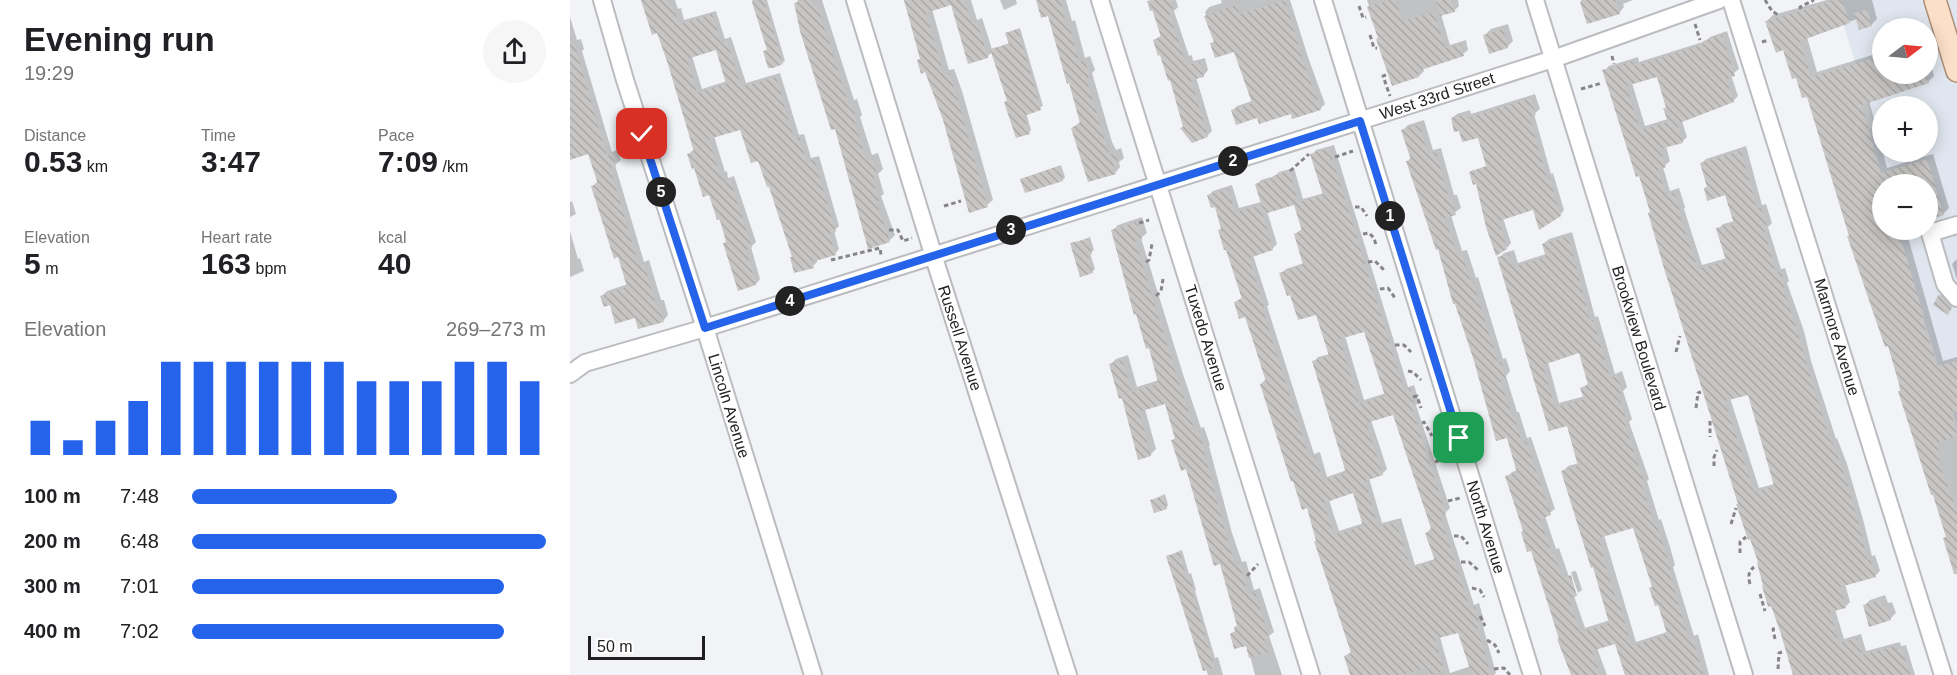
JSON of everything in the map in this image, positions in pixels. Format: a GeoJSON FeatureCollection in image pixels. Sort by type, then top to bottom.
{"type":"FeatureCollection","features":[{"type":"Feature","properties":{"kind":"main road"},"geometry":{"type":"LineString","coordinates":[[1935,0],[1957,71]]}},
{"type":"Feature","properties":{"kind":"street","name":"Lincoln Avenue"},"geometry":{"type":"LineString","coordinates":[[602,0],[625,80],[813,675]]}},
{"type":"Feature","properties":{"kind":"street","name":"Russell Avenue"},"geometry":{"type":"LineString","coordinates":[[855,0],[933,255],[1068,675]]}},
{"type":"Feature","properties":{"kind":"street","name":"Tuxedo Avenue"},"geometry":{"type":"LineString","coordinates":[[1101,0],[1311,675]]}},
{"type":"Feature","properties":{"kind":"street","name":"North Avenue"},"geometry":{"type":"LineString","coordinates":[[1323,0],[1532,675]]}},
{"type":"Feature","properties":{"kind":"street","name":"Brookview Boulevard"},"geometry":{"type":"LineString","coordinates":[[1534,0],[1744,675]]}},
{"type":"Feature","properties":{"kind":"street","name":"West 33rd Street"},"geometry":{"type":"LineString","coordinates":[[570,374],[585,363],[705,328],[1360,121],[1553,59],[1719,0]]}},
{"type":"Feature","properties":{"kind":"street","name":"Marmore Avenue"},"geometry":{"type":"LineString","coordinates":[[1731,0],[1943,675]]}},
{"type":"Feature","properties":{"kind":"street"},"geometry":{"type":"LineString","coordinates":[[1957,226],[1930,232],[1944,284],[1957,298]]}},
{"type":"Feature","properties":{"kind":"path"},"geometry":{"type":"LineString","coordinates":[[1765,0],[1772,11],[1778,15]]}},
{"type":"Feature","properties":{"kind":"path"},"geometry":{"type":"LineString","coordinates":[[1802,9],[1800,7],[1814,0]]}},
{"type":"Feature","properties":{"kind":"path"},"geometry":{"type":"LineString","coordinates":[[1359,6],[1363,18],[1366,17]]}},
{"type":"Feature","properties":{"kind":"path"},"geometry":{"type":"LineString","coordinates":[[1694,22],[1700,40]]}},
{"type":"Feature","properties":{"kind":"path"},"geometry":{"type":"LineString","coordinates":[[1370,35],[1374,48],[1377,48]]}},
{"type":"Feature","properties":{"kind":"path"},"geometry":{"type":"LineString","coordinates":[[1762,42],[1769,40]]}},
{"type":"Feature","properties":{"kind":"path"},"geometry":{"type":"LineString","coordinates":[[1612,56],[1614,64]]}},
{"type":"Feature","properties":{"kind":"path"},"geometry":{"type":"LineString","coordinates":[[1386,75],[1383,76],[1390,96]]}},
{"type":"Feature","properties":{"kind":"path"},"geometry":{"type":"LineString","coordinates":[[1581,89],[1602,82]]}},
{"type":"Feature","properties":{"kind":"path"},"geometry":{"type":"LineString","coordinates":[[1335,157],[1353,151]]}},
{"type":"Feature","properties":{"kind":"path"},"geometry":{"type":"LineString","coordinates":[[1290,171],[1311,152]]}},
{"type":"Feature","properties":{"kind":"path"},"geometry":{"type":"LineString","coordinates":[[944,206],[961,201]]}},
{"type":"Feature","properties":{"kind":"path"},"geometry":{"type":"LineString","coordinates":[[1355,207],[1361,207],[1367,216]]}},
{"type":"Feature","properties":{"kind":"path"},"geometry":{"type":"LineString","coordinates":[[1139,224],[1149,220]]}},
{"type":"Feature","properties":{"kind":"path"},"geometry":{"type":"LineString","coordinates":[[889,230],[898,231],[903,241],[914,238]]}},
{"type":"Feature","properties":{"kind":"path"},"geometry":{"type":"LineString","coordinates":[[1362,234],[1369,232],[1376,245]]}},
{"type":"Feature","properties":{"kind":"path"},"geometry":{"type":"LineString","coordinates":[[1146,262],[1151,256],[1152,244]]}},
{"type":"Feature","properties":{"kind":"path"},"geometry":{"type":"LineString","coordinates":[[831,260],[880,248],[883,260]]}},
{"type":"Feature","properties":{"kind":"path"},"geometry":{"type":"LineString","coordinates":[[1368,262],[1375,261],[1384,270]]}},
{"type":"Feature","properties":{"kind":"path"},"geometry":{"type":"LineString","coordinates":[[1156,296],[1161,291],[1163,279]]}},
{"type":"Feature","properties":{"kind":"path"},"geometry":{"type":"LineString","coordinates":[[1380,289],[1388,288],[1395,298]]}},
{"type":"Feature","properties":{"kind":"path"},"geometry":{"type":"LineString","coordinates":[[1676,352],[1680,336]]}},
{"type":"Feature","properties":{"kind":"path"},"geometry":{"type":"LineString","coordinates":[[1395,345],[1404,345],[1412,352]]}},
{"type":"Feature","properties":{"kind":"path"},"geometry":{"type":"LineString","coordinates":[[1408,371],[1413,372],[1421,380]]}},
{"type":"Feature","properties":{"kind":"path"},"geometry":{"type":"LineString","coordinates":[[1696,408],[1698,393],[1701,392]]}},
{"type":"Feature","properties":{"kind":"path"},"geometry":{"type":"LineString","coordinates":[[1413,397],[1417,396],[1421,408]]}},
{"type":"Feature","properties":{"kind":"path"},"geometry":{"type":"LineString","coordinates":[[1710,421],[1710,437]]}},
{"type":"Feature","properties":{"kind":"path"},"geometry":{"type":"LineString","coordinates":[[1422,423],[1424,422],[1432,436]]}},
{"type":"Feature","properties":{"kind":"path"},"geometry":{"type":"LineString","coordinates":[[1714,466],[1717,450]]}},
{"type":"Feature","properties":{"kind":"path"},"geometry":{"type":"LineString","coordinates":[[1435,462],[1448,458]]}},
{"type":"Feature","properties":{"kind":"path"},"geometry":{"type":"LineString","coordinates":[[1448,501],[1461,498]]}},
{"type":"Feature","properties":{"kind":"path"},"geometry":{"type":"LineString","coordinates":[[1731,525],[1736,508]]}},
{"type":"Feature","properties":{"kind":"path"},"geometry":{"type":"LineString","coordinates":[[1454,536],[1461,536],[1468,544]]}},
{"type":"Feature","properties":{"kind":"path"},"geometry":{"type":"LineString","coordinates":[[1740,553],[1740,542],[1746,537]]}},
{"type":"Feature","properties":{"kind":"path"},"geometry":{"type":"LineString","coordinates":[[1461,562],[1469,562],[1478,570]]}},
{"type":"Feature","properties":{"kind":"path"},"geometry":{"type":"LineString","coordinates":[[1247,576],[1258,564]]}},
{"type":"Feature","properties":{"kind":"path"},"geometry":{"type":"LineString","coordinates":[[1750,584],[1748,578],[1750,570],[1754,567]]}},
{"type":"Feature","properties":{"kind":"path"},"geometry":{"type":"LineString","coordinates":[[1472,588],[1480,590],[1484,597]]}},
{"type":"Feature","properties":{"kind":"path"},"geometry":{"type":"LineString","coordinates":[[1760,594],[1765,611]]}},
{"type":"Feature","properties":{"kind":"path"},"geometry":{"type":"LineString","coordinates":[[1480,616],[1485,626]]}},
{"type":"Feature","properties":{"kind":"path"},"geometry":{"type":"LineString","coordinates":[[1775,639],[1773,628],[1776,628]]}},
{"type":"Feature","properties":{"kind":"path"},"geometry":{"type":"LineString","coordinates":[[1487,640],[1492,642],[1499,653]]}},
{"type":"Feature","properties":{"kind":"path"},"geometry":{"type":"LineString","coordinates":[[1778,669],[1777,659],[1779,653],[1782,652]]}},
{"type":"Feature","properties":{"kind":"path"},"geometry":{"type":"LineString","coordinates":[[1494,669],[1504,668],[1510,675]]}},
{"type":"Feature","properties":{"kind":"shaded area"},"geometry":{"type":"Polygon","coordinates":[[[1836,0],[1957,0],[1957,424],[1899,240],[1938,240],[1938,174],[1879,174],[1875,162],[1938,162],[1938,96],[1872,96],[1872,117],[1836,0]]]}},
{"type":"Feature","properties":{"kind":"shaded area"},"geometry":{"type":"Polygon","coordinates":[[[1872,128],[1872,153],[1865,130],[1872,128]]]}},
{"type":"Feature","properties":{"kind":"building"},"geometry":{"type":"Polygon","coordinates":[[[641,0],[669,0],[680,24],[712,14],[721,43],[727,41],[741,87],[776,77],[794,139],[799,137],[807,162],[814,159],[836,232],[829,234],[836,255],[812,262],[814,268],[794,273],[790,257],[792,257],[769,187],[767,187],[758,161],[751,163],[740,130],[709,139],[720,176],[722,175],[724,181],[730,180],[752,248],[746,250],[756,285],[738,291],[723,243],[726,242],[720,219],[717,220],[709,195],[703,197],[687,154],[694,152],[668,64],[657,33],[652,35],[641,0]],[[716,50],[687,59],[697,93],[726,84],[716,50]]]}},
{"type":"Feature","properties":{"kind":"building"},"geometry":{"type":"Polygon","coordinates":[[[764,0],[783,64],[773,68],[768,68],[763,51],[767,50],[752,2],[764,0]]]}},
{"type":"Feature","properties":{"kind":"building"},"geometry":{"type":"Polygon","coordinates":[[[813,0],[814,6],[817,5],[849,105],[852,104],[866,160],[872,158],[878,176],[872,178],[879,201],[876,202],[890,242],[868,249],[835,129],[831,130],[800,31],[794,3],[813,0]]]}},
{"type":"Feature","properties":{"kind":"building"},"geometry":{"type":"Polygon","coordinates":[[[904,0],[964,0],[972,24],[977,22],[988,58],[968,64],[951,5],[926,13],[944,75],[949,73],[957,97],[988,207],[969,213],[943,120],[925,72],[921,74],[917,60],[920,59],[904,0]]]}},
{"type":"Feature","properties":{"kind":"building"},"geometry":{"type":"Polygon","coordinates":[[[1036,0],[1060,0],[1079,62],[1085,61],[1090,77],[1086,78],[1107,148],[1110,155],[1115,153],[1119,165],[1113,166],[1116,174],[1088,182],[1071,128],[1080,123],[1069,83],[1067,84],[1048,16],[1041,18],[1036,0]]]}},
{"type":"Feature","properties":{"kind":"building"},"geometry":{"type":"Polygon","coordinates":[[[1149,0],[1170,0],[1174,13],[1169,15],[1185,60],[1187,59],[1189,65],[1200,62],[1204,77],[1191,80],[1208,137],[1192,143],[1180,128],[1183,127],[1170,80],[1168,81],[1153,40],[1161,37],[1149,0]]]}},
{"type":"Feature","properties":{"kind":"building"},"geometry":{"type":"Polygon","coordinates":[[[1285,0],[1303,62],[1321,110],[1292,119],[1291,114],[1259,124],[1257,118],[1236,125],[1231,110],[1252,103],[1234,52],[1215,58],[1210,43],[1214,42],[1204,16],[1236,5],[1240,14],[1285,0]]]}},
{"type":"Feature","properties":{"kind":"building"},"geometry":{"type":"Polygon","coordinates":[[[1395,0],[1403,21],[1434,12],[1445,48],[1461,44],[1464,56],[1418,71],[1419,77],[1392,86],[1367,7],[1395,0]]]}},
{"type":"Feature","properties":{"kind":"building"},"geometry":{"type":"Polygon","coordinates":[[[1436,0],[1452,0],[1455,12],[1440,16],[1436,0]]]}},
{"type":"Feature","properties":{"kind":"building"},"geometry":{"type":"Polygon","coordinates":[[[1615,0],[1620,14],[1587,24],[1580,2],[1615,0]]]}},
{"type":"Feature","properties":{"kind":"building"},"geometry":{"type":"Polygon","coordinates":[[[1832,0],[1842,0],[1850,23],[1800,41],[1811,77],[1872,59],[1872,84],[1926,84],[1889,96],[1872,96],[1872,102],[1862,105],[1872,141],[1872,162],[1878,162],[1881,173],[1917,162],[1928,162],[1932,174],[1872,174],[1872,240],[1901,240],[1937,366],[1957,361],[1957,411],[1951,411],[1957,436],[1936,443],[1941,460],[1938,461],[1957,512],[1957,574],[1954,574],[1943,538],[1946,537],[1898,391],[1900,391],[1899,384],[1888,346],[1885,347],[1847,236],[1849,236],[1807,97],[1802,98],[1796,78],[1792,79],[1783,50],[1776,53],[1765,21],[1819,6],[1832,0]]]}},
{"type":"Feature","properties":{"kind":"building"},"geometry":{"type":"Polygon","coordinates":[[[1867,9],[1872,26],[1859,30],[1854,13],[1867,9]]]}},
{"type":"Feature","properties":{"kind":"building"},"geometry":{"type":"Polygon","coordinates":[[[1018,29],[1041,110],[1024,116],[1030,134],[1016,138],[990,49],[1009,44],[1005,33],[1018,29]]]}},
{"type":"Feature","properties":{"kind":"building"},"geometry":{"type":"Polygon","coordinates":[[[1503,29],[1508,48],[1489,54],[1483,35],[1503,29]]]}},
{"type":"Feature","properties":{"kind":"building"},"geometry":{"type":"Polygon","coordinates":[[[1722,35],[1735,76],[1726,79],[1734,102],[1677,124],[1683,143],[1660,149],[1666,167],[1658,170],[1666,195],[1674,192],[1698,269],[1726,261],[1716,228],[1734,224],[1725,195],[1707,201],[1704,188],[1707,187],[1700,163],[1741,150],[1757,209],[1761,207],[1768,229],[1764,230],[1776,273],[1781,272],[1785,287],[1783,288],[1831,443],[1843,470],[1867,560],[1870,559],[1876,577],[1840,587],[1846,608],[1830,612],[1839,643],[1857,638],[1862,655],[1895,646],[1896,650],[1902,649],[1910,675],[1793,675],[1771,606],[1768,607],[1758,562],[1736,504],[1738,504],[1663,265],[1639,176],[1636,177],[1602,70],[1633,61],[1634,66],[1704,44],[1703,41],[1722,35]],[[1657,77],[1626,86],[1640,130],[1668,122],[1657,77]],[[1748,395],[1725,401],[1754,492],[1774,486],[1748,395]]]}},
{"type":"Feature","properties":{"kind":"building"},"geometry":{"type":"Polygon","coordinates":[[[574,43],[607,156],[612,154],[616,167],[610,168],[639,266],[644,264],[656,305],[658,304],[664,322],[638,329],[635,318],[615,324],[610,305],[604,307],[600,296],[627,287],[618,257],[614,259],[591,186],[598,184],[588,154],[570,160],[570,44],[574,43]]]}},
{"type":"Feature","properties":{"kind":"building"},"geometry":{"type":"Polygon","coordinates":[[[1531,98],[1536,115],[1529,117],[1561,216],[1539,230],[1533,210],[1499,221],[1507,249],[1496,256],[1486,227],[1476,184],[1473,185],[1469,172],[1486,166],[1478,138],[1462,142],[1459,131],[1454,132],[1451,118],[1466,114],[1467,118],[1531,98]]]}},
{"type":"Feature","properties":{"kind":"building"},"geometry":{"type":"Polygon","coordinates":[[[1419,124],[1428,154],[1436,152],[1449,199],[1452,199],[1456,215],[1445,218],[1457,255],[1462,254],[1471,282],[1473,282],[1498,363],[1501,362],[1506,378],[1500,379],[1512,416],[1514,416],[1522,442],[1526,441],[1551,515],[1540,519],[1551,553],[1554,552],[1562,578],[1571,575],[1577,596],[1569,599],[1580,632],[1609,623],[1561,471],[1578,466],[1567,426],[1549,431],[1497,257],[1509,254],[1513,267],[1546,257],[1542,244],[1568,236],[1590,321],[1593,320],[1610,378],[1617,375],[1623,393],[1618,395],[1628,425],[1625,426],[1645,485],[1642,486],[1666,553],[1671,571],[1669,572],[1689,640],[1693,638],[1703,675],[1625,675],[1615,644],[1592,651],[1600,675],[1571,675],[1557,639],[1559,639],[1531,551],[1527,552],[1521,532],[1523,531],[1505,476],[1517,473],[1507,438],[1496,441],[1474,361],[1455,304],[1453,304],[1438,249],[1436,250],[1406,161],[1411,160],[1401,130],[1419,124]],[[1579,353],[1543,365],[1555,408],[1584,399],[1580,388],[1588,385],[1579,353]],[[1633,528],[1599,538],[1631,646],[1667,634],[1658,605],[1655,606],[1649,588],[1652,587],[1633,528]]]}},
{"type":"Feature","properties":{"kind":"building"},"geometry":{"type":"Polygon","coordinates":[[[1329,148],[1404,390],[1410,388],[1415,408],[1412,409],[1446,514],[1440,516],[1470,608],[1475,607],[1480,626],[1477,627],[1491,675],[1472,675],[1458,633],[1435,639],[1444,672],[1429,675],[1427,668],[1402,675],[1350,675],[1344,656],[1351,653],[1314,541],[1316,541],[1307,508],[1302,510],[1293,481],[1291,482],[1260,384],[1266,382],[1245,317],[1239,319],[1234,302],[1242,299],[1218,230],[1221,229],[1215,207],[1211,208],[1207,195],[1228,189],[1235,212],[1260,205],[1273,250],[1249,258],[1265,311],[1263,311],[1309,457],[1315,456],[1323,480],[1346,473],[1312,361],[1329,356],[1316,315],[1298,320],[1290,295],[1287,296],[1279,273],[1303,265],[1294,234],[1302,231],[1294,205],[1264,214],[1255,184],[1289,171],[1298,202],[1323,195],[1310,154],[1329,148]],[[1364,332],[1340,339],[1359,404],[1385,396],[1364,332]],[[1393,415],[1366,423],[1383,475],[1365,481],[1378,527],[1396,522],[1411,568],[1435,561],[1425,533],[1432,531],[1393,415]],[[1353,493],[1324,503],[1334,535],[1363,526],[1353,493]]]}},
{"type":"Feature","properties":{"kind":"building"},"geometry":{"type":"Polygon","coordinates":[[[1059,166],[1063,181],[1025,193],[1020,179],[1059,166]]]}},
{"type":"Feature","properties":{"kind":"building"},"geometry":{"type":"Polygon","coordinates":[[[1938,195],[1944,215],[1938,217],[1938,195]]]}},
{"type":"Feature","properties":{"kind":"building"},"geometry":{"type":"Polygon","coordinates":[[[1136,222],[1142,239],[1135,241],[1195,432],[1199,431],[1236,567],[1240,565],[1248,594],[1255,592],[1269,638],[1264,640],[1268,653],[1249,658],[1246,646],[1234,649],[1230,634],[1237,626],[1220,564],[1214,566],[1186,469],[1181,471],[1171,440],[1175,439],[1165,404],[1139,412],[1151,456],[1138,460],[1122,398],[1119,399],[1109,364],[1122,360],[1132,392],[1158,383],[1149,348],[1146,349],[1136,314],[1134,315],[1111,230],[1136,222]]]}},
{"type":"Feature","properties":{"kind":"building"},"geometry":{"type":"Polygon","coordinates":[[[1088,239],[1092,254],[1088,255],[1093,273],[1080,277],[1070,243],[1088,239]]]}},
{"type":"Feature","properties":{"kind":"building"},"geometry":{"type":"Polygon","coordinates":[[[1939,294],[1952,307],[1948,315],[1933,305],[1939,294]]]}},
{"type":"Feature","properties":{"kind":"building"},"geometry":{"type":"Polygon","coordinates":[[[1163,496],[1167,509],[1154,513],[1150,500],[1163,496]]]}},
{"type":"Feature","properties":{"kind":"building"},"geometry":{"type":"Polygon","coordinates":[[[1180,552],[1186,576],[1189,575],[1195,594],[1193,594],[1215,668],[1203,671],[1166,556],[1180,552]]]}},
{"type":"Feature","properties":{"kind":"building"},"geometry":{"type":"Polygon","coordinates":[[[1880,600],[1882,608],[1887,606],[1891,620],[1869,627],[1863,605],[1880,600]]]}},
{"type":"Feature","properties":{"kind":"route"},"geometry":{"type":"LineString","coordinates":[[642,134],[705,328],[1360,121],[1459,438]]}}]}
